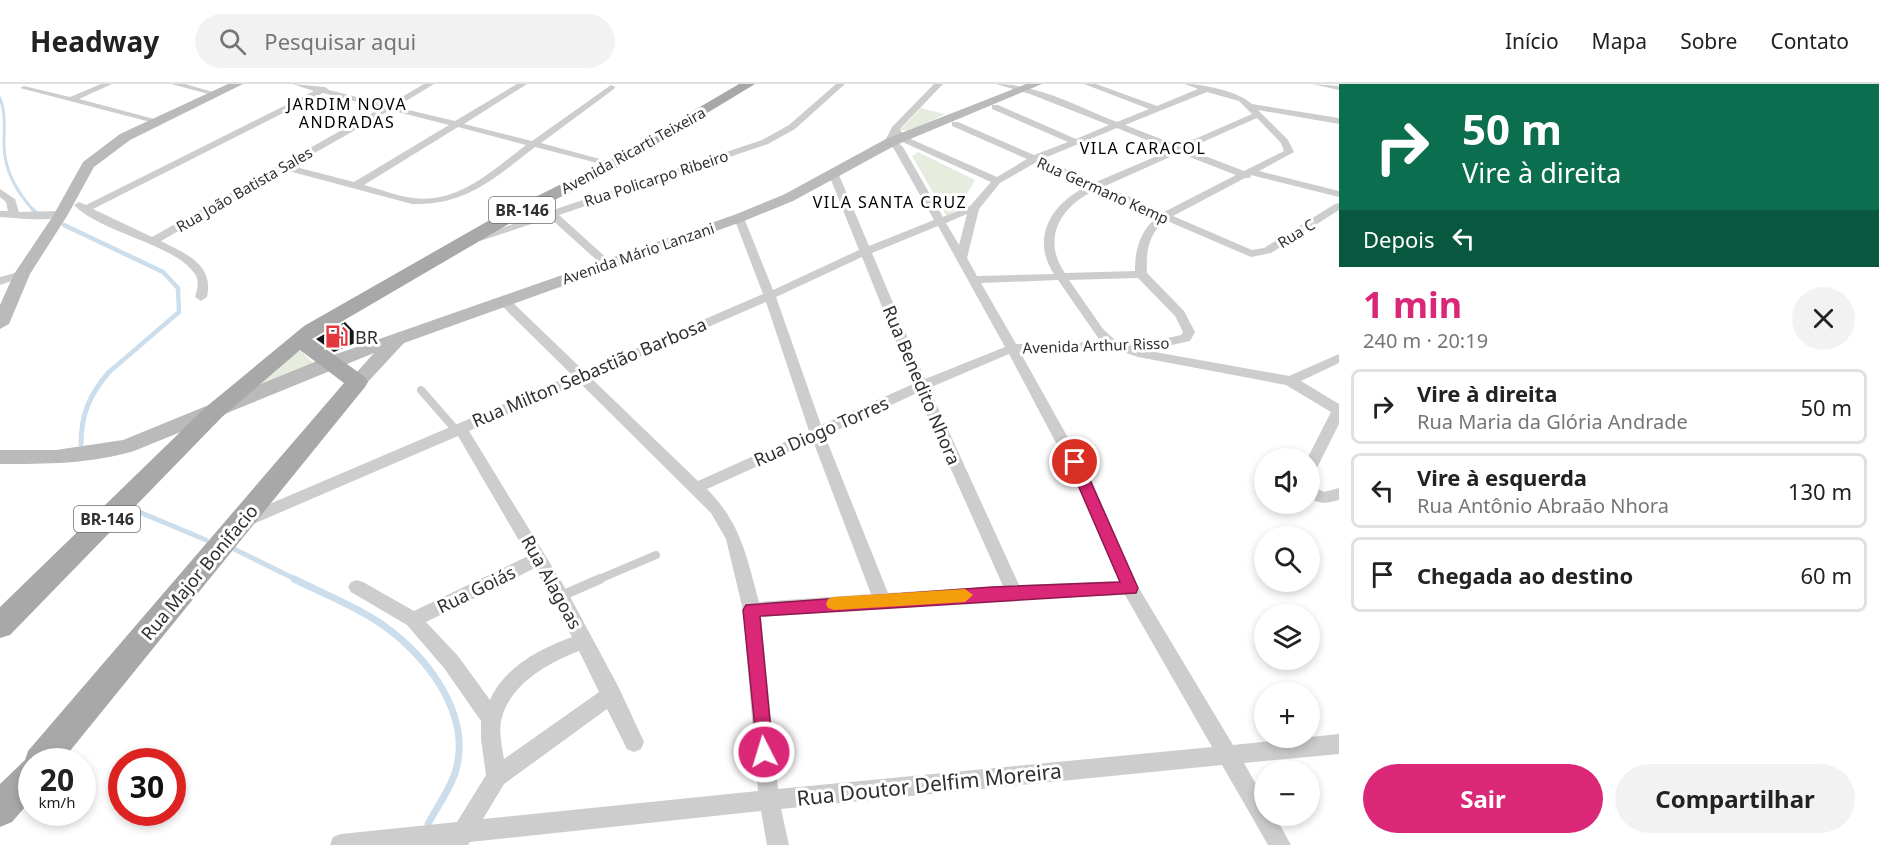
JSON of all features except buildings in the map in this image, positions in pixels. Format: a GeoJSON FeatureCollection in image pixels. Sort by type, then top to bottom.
{"type":"FeatureCollection","features":[{"type":"Feature","properties":{"kind":"main road","name":"Avenida Ricarti Teixeira"},"geometry":{"type":"LineString","coordinates":[[300,340],[334,315],[455,247],[545,207],[748,84]]}},
{"type":"Feature","properties":{"kind":"main road"},"geometry":{"type":"LineString","coordinates":[[300,340],[357,381]]}},
{"type":"Feature","properties":{"kind":"main road","name":"BR-146"},"geometry":{"type":"LineString","coordinates":[[0,626],[214,412],[300,340]]}},
{"type":"Feature","properties":{"kind":"main road","name":"Rua Major Bonifacio"},"geometry":{"type":"LineString","coordinates":[[52,748],[357,381]]}},
{"type":"Feature","properties":{"kind":"main road"},"geometry":{"type":"LineString","coordinates":[[0,810],[18,789]]}},
{"type":"Feature","properties":{"kind":"street"},"geometry":{"type":"LineString","coordinates":[[72,99],[108,84]]}},
{"type":"Feature","properties":{"kind":"street"},"geometry":{"type":"LineString","coordinates":[[175,84],[216,94]]}},
{"type":"Feature","properties":{"kind":"street"},"geometry":{"type":"LineString","coordinates":[[0,324],[22,274],[63,210],[88,165],[103,151],[158,121],[237,84]]}},
{"type":"Feature","properties":{"kind":"street"},"geometry":{"type":"LineString","coordinates":[[296,84],[613,164]]}},
{"type":"Feature","properties":{"kind":"street"},"geometry":{"type":"LineString","coordinates":[[89,212],[336,84]]}},
{"type":"Feature","properties":{"kind":"street","name":"Rua João Batista Sales"},"geometry":{"type":"LineString","coordinates":[[152,242],[430,84]]}},
{"type":"Feature","properties":{"kind":"street"},"geometry":{"type":"LineString","coordinates":[[355,186],[523,84]]}},
{"type":"Feature","properties":{"kind":"street","name":"Rua Policarpo Ribeiro"},"geometry":{"type":"LineString","coordinates":[[545,207],[765,142],[792,127],[842,84]]}},
{"type":"Feature","properties":{"kind":"street"},"geometry":{"type":"LineString","coordinates":[[899,140],[939,84]]}},
{"type":"Feature","properties":{"kind":"street"},"geometry":{"type":"LineString","coordinates":[[999,84],[1031,88],[1178,148],[1250,174],[1339,194]]}},
{"type":"Feature","properties":{"kind":"street","name":"Avenida Mário Lanzani"},"geometry":{"type":"LineString","coordinates":[[0,457],[95,453],[127,446],[329,363],[606,263],[739,218],[788,198],[899,140],[1031,88],[1052,84]]}},
{"type":"Feature","properties":{"kind":"street"},"geometry":{"type":"LineString","coordinates":[[1088,84],[1157,109]]}},
{"type":"Feature","properties":{"kind":"street"},"geometry":{"type":"LineString","coordinates":[[973,280],[1141,274],[1140,246],[1150,227],[1163,217],[1289,152],[1285,142],[1254,110],[1233,94],[1212,86],[1190,84]]}},
{"type":"Feature","properties":{"kind":"street"},"geometry":{"type":"LineString","coordinates":[[1228,84],[1243,90],[1271,108],[1283,124]]}},
{"type":"Feature","properties":{"kind":"street"},"geometry":{"type":"LineString","coordinates":[[1316,84],[1339,88]]}},
{"type":"Feature","properties":{"kind":"street"},"geometry":{"type":"LineString","coordinates":[[962,257],[974,208],[997,181],[1034,159],[1212,86]]}},
{"type":"Feature","properties":{"kind":"street"},"geometry":{"type":"LineString","coordinates":[[284,167],[429,204],[468,192],[487,181],[534,143],[611,87]]}},
{"type":"Feature","properties":{"kind":"street"},"geometry":{"type":"LineString","coordinates":[[24,88],[158,121]]}},
{"type":"Feature","properties":{"kind":"street","name":"Avenida Mário Lanzani"},"geometry":{"type":"LineString","coordinates":[[899,140],[955,124],[1031,88]]}},
{"type":"Feature","properties":{"kind":"street"},"geometry":{"type":"LineString","coordinates":[[1233,94],[1243,90]]}},
{"type":"Feature","properties":{"kind":"street"},"geometry":{"type":"LineString","coordinates":[[995,107],[1076,142]]}},
{"type":"Feature","properties":{"kind":"street"},"geometry":{"type":"LineString","coordinates":[[1320,448],[1339,410],[1290,381],[1149,355],[1111,344],[1099,332],[1059,277],[1050,260],[1048,245],[1053,224],[1063,207],[1094,186],[1254,110],[1271,108],[1339,121]]}},
{"type":"Feature","properties":{"kind":"street","name":"Rua Germano Kemp"},"geometry":{"type":"LineString","coordinates":[[955,124],[1251,254]]}},
{"type":"Feature","properties":{"kind":"street"},"geometry":{"type":"LineString","coordinates":[[899,140],[997,181]]}},
{"type":"Feature","properties":{"kind":"street"},"geometry":{"type":"LineString","coordinates":[[899,140],[938,221],[962,257],[973,280],[1014,348],[1082,477],[1130,588],[1226,755],[1281,845]]}},
{"type":"Feature","properties":{"kind":"street","name":"Rua Benedito Nhora"},"geometry":{"type":"LineString","coordinates":[[834,175],[921,386],[1014,592]]}},
{"type":"Feature","properties":{"kind":"street"},"geometry":{"type":"LineString","coordinates":[[0,192],[11,201],[14,215]]}},
{"type":"Feature","properties":{"kind":"street","name":"Rua C"},"geometry":{"type":"LineString","coordinates":[[1251,254],[1267,251],[1339,206]]}},
{"type":"Feature","properties":{"kind":"street"},"geometry":{"type":"LineString","coordinates":[[545,207],[606,263]]}},
{"type":"Feature","properties":{"kind":"street","name":"Rua Milton Sebastião Barbosa"},"geometry":{"type":"LineString","coordinates":[[240,523],[770,296],[866,251],[974,208]]}},
{"type":"Feature","properties":{"kind":"street"},"geometry":{"type":"LineString","coordinates":[[0,214],[14,215],[63,210],[89,212],[152,242],[200,272],[205,283],[201,297]]}},
{"type":"Feature","properties":{"kind":"street"},"geometry":{"type":"LineString","coordinates":[[739,218],[770,296],[817,434],[882,600]]}},
{"type":"Feature","properties":{"kind":"street"},"geometry":{"type":"LineString","coordinates":[[0,281],[22,274]]}},
{"type":"Feature","properties":{"kind":"street","name":"Avenida Arthur Risso"},"geometry":{"type":"LineString","coordinates":[[1014,348],[1177,342],[1186,338],[1189,332],[1180,314],[1141,274]]}},
{"type":"Feature","properties":{"kind":"street"},"geometry":{"type":"LineString","coordinates":[[502,300],[717,509],[734,539],[752,610],[769,800],[778,845]]}},
{"type":"Feature","properties":{"kind":"street","name":"Rua Major Bonifacio"},"geometry":{"type":"LineString","coordinates":[[357,381],[401,337]]}},
{"type":"Feature","properties":{"kind":"street","name":"Rua Diogo Torres"},"geometry":{"type":"LineString","coordinates":[[696,488],[921,386],[1014,348]]}},
{"type":"Feature","properties":{"kind":"street"},"geometry":{"type":"LineString","coordinates":[[1290,381],[1339,358]]}},
{"type":"Feature","properties":{"kind":"street","name":"Rua Alagoas"},"geometry":{"type":"LineString","coordinates":[[458,428],[540,558],[612,694],[634,742]]}},
{"type":"Feature","properties":{"kind":"street"},"geometry":{"type":"LineString","coordinates":[[1320,497],[1339,494]]}},
{"type":"Feature","properties":{"kind":"street","name":"Rua Goiás"},"geometry":{"type":"LineString","coordinates":[[412,620],[540,558]]}},
{"type":"Feature","properties":{"kind":"street"},"geometry":{"type":"LineString","coordinates":[[357,587],[412,620],[451,662],[491,718],[497,777]]}},
{"type":"Feature","properties":{"kind":"street"},"geometry":{"type":"LineString","coordinates":[[752,610],[1014,592],[1130,588]]}},
{"type":"Feature","properties":{"kind":"street"},"geometry":{"type":"LineString","coordinates":[[491,718],[507,689],[527,666],[554,652],[584,641]]}},
{"type":"Feature","properties":{"kind":"street"},"geometry":{"type":"LineString","coordinates":[[460,839],[497,777],[612,694]]}},
{"type":"Feature","properties":{"kind":"street","name":"Rua Doutor Delfim Moreira"},"geometry":{"type":"LineString","coordinates":[[341,845],[460,839],[769,800],[1339,744]]}},
{"type":"Feature","properties":{"kind":"lane"},"geometry":{"type":"LineString","coordinates":[[421,390],[458,428]]}},
{"type":"Feature","properties":{"kind":"lane"},"geometry":{"type":"LineString","coordinates":[[561,596],[656,555]]}},
{"type":"Feature","properties":{"kind":"shaded area"},"geometry":{"type":"Polygon","coordinates":[[[921,108],[945,114],[910,131],[900,130],[921,108]]]}},
{"type":"Feature","properties":{"kind":"shaded area"},"geometry":{"type":"Polygon","coordinates":[[[918,152],[975,180],[958,209],[947,217],[912,156],[918,152]]]}},
{"type":"Feature","properties":{"kind":"shaded area"},"geometry":{"type":"Polygon","coordinates":[[[297,347],[315,365],[245,394],[297,347]]]}},
{"type":"Feature","properties":{"kind":"waterway"},"geometry":{"type":"LineString","coordinates":[[0,98],[4,115],[6,163],[17,189],[34,211]]}},
{"type":"Feature","properties":{"kind":"waterway"},"geometry":{"type":"LineString","coordinates":[[64,225],[163,272],[178,288],[179,312],[109,372]]}},
{"type":"Feature","properties":{"kind":"waterway"},"geometry":{"type":"LineString","coordinates":[[81,444],[81,433],[88,405],[109,372]]}},
{"type":"Feature","properties":{"kind":"waterway"},"geometry":{"type":"LineString","coordinates":[[132,509],[206,540]]}},
{"type":"Feature","properties":{"kind":"waterway"},"geometry":{"type":"LineString","coordinates":[[234,549],[297,580]]}},
{"type":"Feature","properties":{"kind":"waterway"},"geometry":{"type":"LineString","coordinates":[[294,579],[353,607],[391,631],[426,665],[440,685],[451,707],[458,729],[459,753],[454,776],[428,824]]}},
{"type":"Feature","properties":{"kind":"slow traffic"},"geometry":{"type":"LineString","coordinates":[[834,604],[965,595]]}},
{"type":"Feature","properties":{"kind":"place","name":"BR"},"geometry":{"type":"Point","coordinates":[337,337]}},
{"type":"Feature","properties":{"kind":"district","name":"JARDIM NOVA ANDRADAS"},"geometry":{"type":"Point","coordinates":[347,113]}},
{"type":"Feature","properties":{"kind":"district","name":"VILA CARACOL"},"geometry":{"type":"Point","coordinates":[1143,148]}},
{"type":"Feature","properties":{"kind":"district","name":"VILA SANTA CRUZ"},"geometry":{"type":"Point","coordinates":[890,202]}},
{"type":"Feature","properties":{"kind":"route"},"geometry":{"type":"LineString","coordinates":[[764,752],[752,610],[882,600],[1130,588],[1075,462]]}}]}
